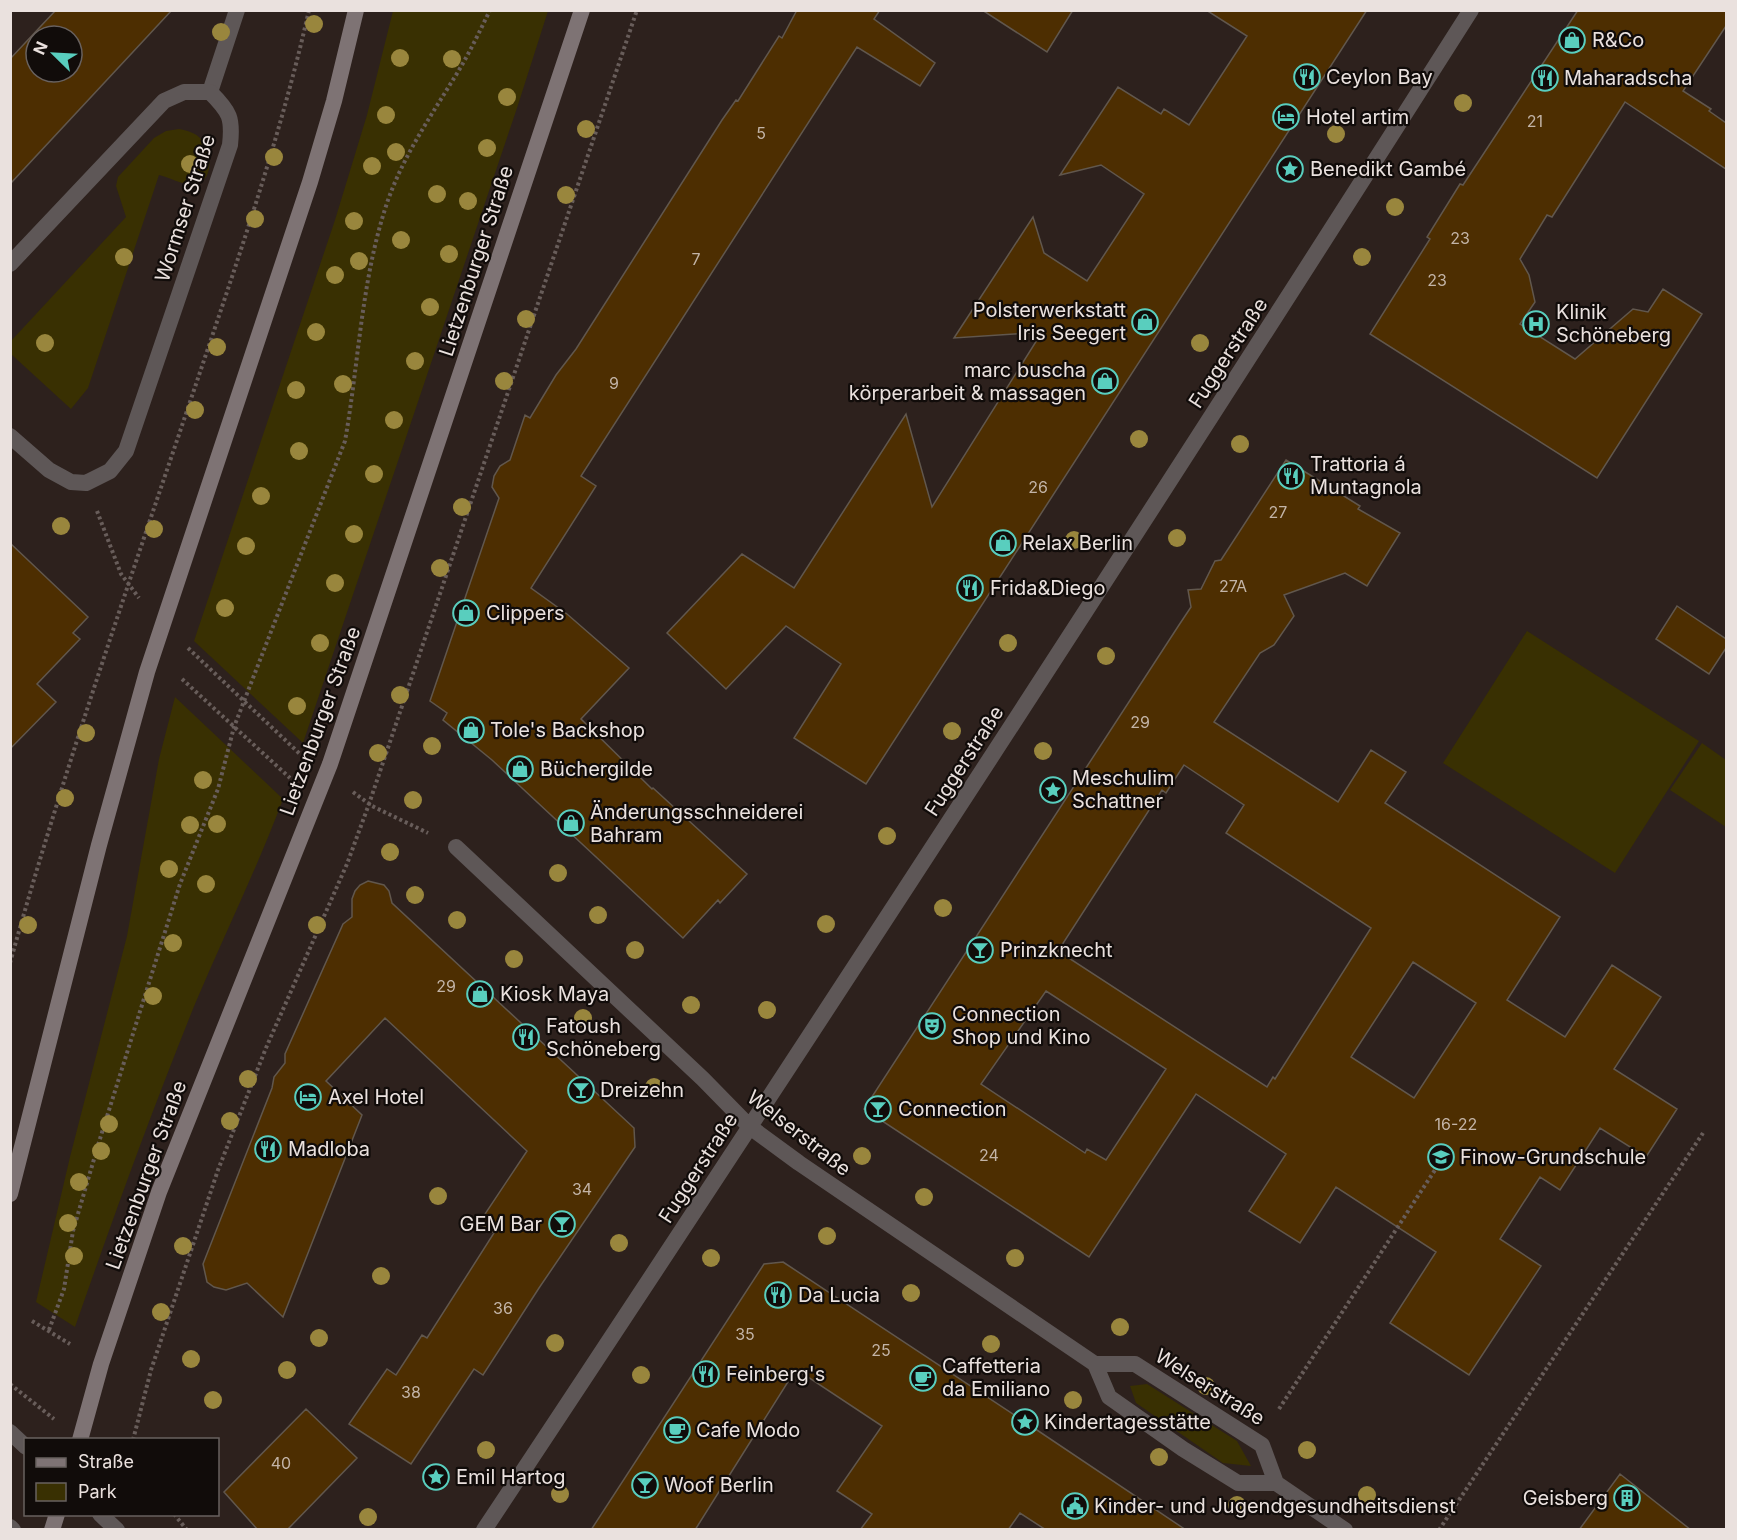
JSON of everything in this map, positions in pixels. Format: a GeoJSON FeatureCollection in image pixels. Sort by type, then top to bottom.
{"type":"FeatureCollection","features":[{"type":"Feature","properties":{"kind":"main road"},"geometry":{"type":"LineString","coordinates":[[10,1194],[96,857],[147,672],[310,182],[334,100],[356,10]]}},
{"type":"Feature","properties":{"kind":"main road","name":"Lietzenburger Straße"},"geometry":{"type":"LineString","coordinates":[[80,1438],[101,1364],[159,1192],[330,764],[582,10]]}},
{"type":"Feature","properties":{"kind":"street"},"geometry":{"type":"LineString","coordinates":[[10,264],[164,101],[184,92],[210,92],[237,10]]}},
{"type":"Feature","properties":{"kind":"street","name":"Fuggerstraße"},"geometry":{"type":"LineString","coordinates":[[484,1530],[750,1127],[1157,502],[1471,10]]}},
{"type":"Feature","properties":{"kind":"street","name":"Wormser Straße"},"geometry":{"type":"LineString","coordinates":[[86,483],[110,471],[126,451],[230,145],[232,126],[227,109],[210,92]]}},
{"type":"Feature","properties":{"kind":"street"},"geometry":{"type":"LineString","coordinates":[[10,436],[49,470],[71,482],[86,483]]}},
{"type":"Feature","properties":{"kind":"street","name":"Welserstraße"},"geometry":{"type":"LineString","coordinates":[[456,848],[691,1067],[750,1127],[813,1173],[1095,1364],[1135,1364],[1262,1444],[1276,1483]]}},
{"type":"Feature","properties":{"kind":"street"},"geometry":{"type":"LineString","coordinates":[[1095,1364],[1109,1397],[1183,1449],[1238,1483],[1276,1483],[1344,1530]]}},
{"type":"Feature","properties":{"kind":"street"},"geometry":{"type":"LineString","coordinates":[[10,1432],[24,1444]]}},
{"type":"Feature","properties":{"kind":"street"},"geometry":{"type":"LineString","coordinates":[[101,1516],[117,1530]]}},
{"type":"Feature","properties":{"kind":"path"},"geometry":{"type":"LineString","coordinates":[[10,963],[79,734],[233,274],[277,130],[309,10]]}},
{"type":"Feature","properties":{"kind":"path"},"geometry":{"type":"LineString","coordinates":[[49,1330],[64,1289],[73,1231],[99,1142],[180,884],[218,789],[234,727],[345,441],[371,257],[387,202],[404,161],[452,82],[490,10]]}},
{"type":"Feature","properties":{"kind":"path"},"geometry":{"type":"LineString","coordinates":[[134,1438],[151,1370],[218,1170],[266,1048],[347,864],[366,813],[637,10]]}},
{"type":"Feature","properties":{"kind":"path"},"geometry":{"type":"LineString","coordinates":[[86,483],[112,554],[126,582]]}},
{"type":"Feature","properties":{"kind":"path"},"geometry":{"type":"LineString","coordinates":[[191,651],[299,754]]}},
{"type":"Feature","properties":{"kind":"path"},"geometry":{"type":"LineString","coordinates":[[182,679],[291,778]]}},
{"type":"Feature","properties":{"kind":"path"},"geometry":{"type":"LineString","coordinates":[[372,806],[456,848]]}},
{"type":"Feature","properties":{"kind":"path"},"geometry":{"type":"LineString","coordinates":[[1439,1530],[1703,1133]]}},
{"type":"Feature","properties":{"kind":"path"},"geometry":{"type":"LineString","coordinates":[[1279,1409],[1449,1150]]}},
{"type":"Feature","properties":{"kind":"path"},"geometry":{"type":"LineString","coordinates":[[32,1320],[70,1344]]}},
{"type":"Feature","properties":{"kind":"path"},"geometry":{"type":"LineString","coordinates":[[10,1384],[79,1438]]}},
{"type":"Feature","properties":{"kind":"path"},"geometry":{"type":"LineString","coordinates":[[175,1516],[187,1530]]}},
{"type":"Feature","properties":{"kind":"green space"},"geometry":{"type":"Polygon","coordinates":[[[393,11],[548,11],[303,743],[194,641],[335,220],[367,115],[393,11]]]}},
{"type":"Feature","properties":{"kind":"green space"},"geometry":{"type":"Polygon","coordinates":[[[179,129],[194,133],[204,144],[209,157],[209,171],[202,181],[192,185],[159,175],[88,388],[71,409],[11,354],[11,341],[126,217],[116,186],[118,177],[154,138],[166,131],[179,129]]]}},
{"type":"Feature","properties":{"kind":"green space"},"geometry":{"type":"Polygon","coordinates":[[[1527,631],[1699,741],[1615,873],[1443,763],[1527,631]]]}},
{"type":"Feature","properties":{"kind":"green space"},"geometry":{"type":"Polygon","coordinates":[[[175,697],[283,799],[179,1044],[75,1327],[36,1302],[70,1157],[127,936],[159,759],[175,697]]]}},
{"type":"Feature","properties":{"kind":"green space"},"geometry":{"type":"Polygon","coordinates":[[[1702,743],[1726,760],[1726,827],[1670,790],[1702,743]]]}},
{"type":"Feature","properties":{"kind":"green space"},"geometry":{"type":"Polygon","coordinates":[[[1147,1384],[1237,1441],[1251,1466],[1223,1463],[1136,1403],[1130,1386],[1147,1384]]]}},
{"type":"Feature","properties":{"kind":"building"},"geometry":{"type":"Polygon","coordinates":[[[56,10],[172,10],[10,184],[10,59],[24,44],[24,84],[84,84],[84,24],[43,24],[56,10]]]}},
{"type":"Feature","properties":{"kind":"building"},"geometry":{"type":"Polygon","coordinates":[[[797,10],[880,10],[874,19],[935,63],[920,86],[857,47],[581,476],[596,486],[531,588],[567,614],[629,668],[581,719],[652,789],[747,874],[720,903],[718,900],[683,938],[492,760],[443,720],[447,713],[430,701],[499,498],[492,487],[494,476],[500,466],[510,460],[525,415],[530,418],[722,120],[736,100],[738,101],[779,36],[782,38],[797,10]]]}},
{"type":"Feature","properties":{"kind":"building"},"geometry":{"type":"Polygon","coordinates":[[[982,10],[1073,10],[1047,52],[982,10]]]}},
{"type":"Feature","properties":{"kind":"building"},"geometry":{"type":"Polygon","coordinates":[[[1206,10],[1367,10],[866,784],[794,738],[841,664],[786,626],[726,689],[667,633],[742,554],[794,588],[906,414],[932,507],[1042,332],[954,338],[1033,217],[1044,253],[1087,281],[1144,194],[1101,165],[1060,175],[1118,87],[1161,114],[1164,109],[1189,125],[1247,36],[1206,10]]]}},
{"type":"Feature","properties":{"kind":"building","name":"Klinik Schöneberg"},"geometry":{"type":"Polygon","coordinates":[[[1578,10],[1726,10],[1726,26],[1683,91],[1711,109],[1709,111],[1726,123],[1726,169],[1625,102],[1552,217],[1547,215],[1520,259],[1529,275],[1535,302],[1520,324],[1575,359],[1633,309],[1648,312],[1663,289],[1702,314],[1597,478],[1370,334],[1430,239],[1427,237],[1460,184],[1463,185],[1578,10]]]}},
{"type":"Feature","properties":{"kind":"building"},"geometry":{"type":"Polygon","coordinates":[[[1286,460],[1360,506],[1358,509],[1400,533],[1367,586],[1345,573],[1284,595],[1294,616],[1274,645],[1260,653],[1214,722],[1338,802],[1371,750],[1406,772],[1385,803],[1560,917],[1507,1000],[1565,1037],[1612,965],[1661,997],[1614,1069],[1677,1109],[1646,1157],[1600,1128],[1560,1190],[1540,1177],[1500,1239],[1541,1266],[1469,1375],[1390,1323],[1436,1252],[1336,1187],[1300,1243],[1249,1211],[1286,1154],[1196,1094],[1089,1257],[864,1109],[1191,607],[1188,590],[1201,589],[1215,561],[1221,560],[1286,460]],[[1184,765],[1166,793],[1162,790],[1058,951],[1267,1087],[1273,1077],[1275,1079],[1371,928],[1226,833],[1244,805],[1184,765]],[[1413,962],[1351,1057],[1414,1098],[1476,1003],[1413,962]],[[1046,991],[981,1084],[1085,1153],[1087,1149],[1106,1160],[1166,1069],[1046,991]]]}},
{"type":"Feature","properties":{"kind":"building"},"geometry":{"type":"Polygon","coordinates":[[[10,543],[88,617],[73,633],[80,639],[37,684],[56,702],[10,749],[10,543]]]}},
{"type":"Feature","properties":{"kind":"building"},"geometry":{"type":"Polygon","coordinates":[[[1677,606],[1726,639],[1726,648],[1709,674],[1656,639],[1677,606]]]}},
{"type":"Feature","properties":{"kind":"building"},"geometry":{"type":"Polygon","coordinates":[[[368,881],[384,885],[389,891],[392,903],[634,1128],[635,1147],[483,1375],[474,1369],[411,1464],[349,1424],[387,1369],[396,1375],[422,1335],[427,1338],[494,1233],[479,1223],[527,1151],[385,1018],[326,1081],[362,1115],[283,1317],[247,1283],[226,1290],[214,1287],[207,1282],[203,1264],[272,1088],[274,1077],[285,1063],[285,1054],[343,924],[352,917],[352,899],[355,891],[368,881]]]}},
{"type":"Feature","properties":{"kind":"building"},"geometry":{"type":"Polygon","coordinates":[[[783,1262],[1186,1530],[1046,1530],[1020,1513],[1008,1530],[860,1530],[872,1514],[837,1491],[882,1426],[796,1369],[695,1530],[591,1530],[764,1264],[783,1262]]]}},
{"type":"Feature","properties":{"kind":"building"},"geometry":{"type":"Polygon","coordinates":[[[306,1409],[357,1458],[287,1530],[258,1530],[224,1492],[306,1409]]]}},
{"type":"Feature","properties":{"kind":"building","name":"Geisberg"},"geometry":{"type":"Polygon","coordinates":[[[1620,1474],[1691,1530],[1579,1530],[1620,1474]]]}},
{"type":"Feature","properties":{"kind":"place","name":"R&Co"},"geometry":{"type":"Point","coordinates":[1572,40]}},
{"type":"Feature","properties":{"kind":"place","name":"Ceylon Bay"},"geometry":{"type":"Point","coordinates":[1307,77]}},
{"type":"Feature","properties":{"kind":"place","name":"Maharadscha"},"geometry":{"type":"Point","coordinates":[1545,78]}},
{"type":"Feature","properties":{"kind":"place","name":"Hotel artim"},"geometry":{"type":"Point","coordinates":[1286,117]}},
{"type":"Feature","properties":{"kind":"place","name":"Benedikt Gambé"},"geometry":{"type":"Point","coordinates":[1290,169]}},
{"type":"Feature","properties":{"kind":"place","name":"Polsterwerkstatt Iris Seegert"},"geometry":{"type":"Point","coordinates":[1145,322]}},
{"type":"Feature","properties":{"kind":"place","name":"Klinik Schöneberg"},"geometry":{"type":"Point","coordinates":[1536,324]}},
{"type":"Feature","properties":{"kind":"place","name":"marc buscha körperarbeit & massagen"},"geometry":{"type":"Point","coordinates":[1105,381]}},
{"type":"Feature","properties":{"kind":"place","name":"Trattoria á Muntagnola"},"geometry":{"type":"Point","coordinates":[1291,476]}},
{"type":"Feature","properties":{"kind":"place","name":"Relax Berlin"},"geometry":{"type":"Point","coordinates":[1003,543]}},
{"type":"Feature","properties":{"kind":"place","name":"Frida&Diego"},"geometry":{"type":"Point","coordinates":[970,588]}},
{"type":"Feature","properties":{"kind":"place","name":"Clippers"},"geometry":{"type":"Point","coordinates":[466,613]}},
{"type":"Feature","properties":{"kind":"place","name":"Tole's Backshop"},"geometry":{"type":"Point","coordinates":[471,730]}},
{"type":"Feature","properties":{"kind":"place","name":"Büchergilde"},"geometry":{"type":"Point","coordinates":[520,769]}},
{"type":"Feature","properties":{"kind":"place","name":"Meschulim Schattner"},"geometry":{"type":"Point","coordinates":[1053,790]}},
{"type":"Feature","properties":{"kind":"place","name":"Änderungsschneiderei Bahram"},"geometry":{"type":"Point","coordinates":[571,823]}},
{"type":"Feature","properties":{"kind":"place","name":"Prinzknecht"},"geometry":{"type":"Point","coordinates":[980,950]}},
{"type":"Feature","properties":{"kind":"place","name":"Kiosk Maya"},"geometry":{"type":"Point","coordinates":[480,994]}},
{"type":"Feature","properties":{"kind":"place","name":"Connection Shop und Kino"},"geometry":{"type":"Point","coordinates":[932,1026]}},
{"type":"Feature","properties":{"kind":"place","name":"Fatoush Schöneberg"},"geometry":{"type":"Point","coordinates":[526,1037]}},
{"type":"Feature","properties":{"kind":"place","name":"Dreizehn"},"geometry":{"type":"Point","coordinates":[581,1090]}},
{"type":"Feature","properties":{"kind":"place","name":"Axel Hotel"},"geometry":{"type":"Point","coordinates":[308,1097]}},
{"type":"Feature","properties":{"kind":"place","name":"Connection"},"geometry":{"type":"Point","coordinates":[878,1109]}},
{"type":"Feature","properties":{"kind":"place","name":"Madloba"},"geometry":{"type":"Point","coordinates":[268,1149]}},
{"type":"Feature","properties":{"kind":"place","name":"Finow-Grundschule"},"geometry":{"type":"Point","coordinates":[1441,1157]}},
{"type":"Feature","properties":{"kind":"place","name":"GEM Bar"},"geometry":{"type":"Point","coordinates":[562,1224]}},
{"type":"Feature","properties":{"kind":"place","name":"Da Lucia"},"geometry":{"type":"Point","coordinates":[778,1295]}},
{"type":"Feature","properties":{"kind":"place","name":"Feinberg's"},"geometry":{"type":"Point","coordinates":[706,1374]}},
{"type":"Feature","properties":{"kind":"place","name":"Caffetteria da Emiliano"},"geometry":{"type":"Point","coordinates":[923,1378]}},
{"type":"Feature","properties":{"kind":"place","name":"Kindertagesstätte"},"geometry":{"type":"Point","coordinates":[1025,1422]}},
{"type":"Feature","properties":{"kind":"place","name":"Cafe Modo"},"geometry":{"type":"Point","coordinates":[677,1430]}},
{"type":"Feature","properties":{"kind":"place","name":"Emil Hartog"},"geometry":{"type":"Point","coordinates":[436,1477]}},
{"type":"Feature","properties":{"kind":"place","name":"Woof Berlin"},"geometry":{"type":"Point","coordinates":[645,1485]}},
{"type":"Feature","properties":{"kind":"place","name":"Geisberg"},"geometry":{"type":"Point","coordinates":[1627,1498]}},
{"type":"Feature","properties":{"kind":"place","name":"Kinder- und Jugendgesundheitsdienst"},"geometry":{"type":"Point","coordinates":[1075,1506]}}]}
